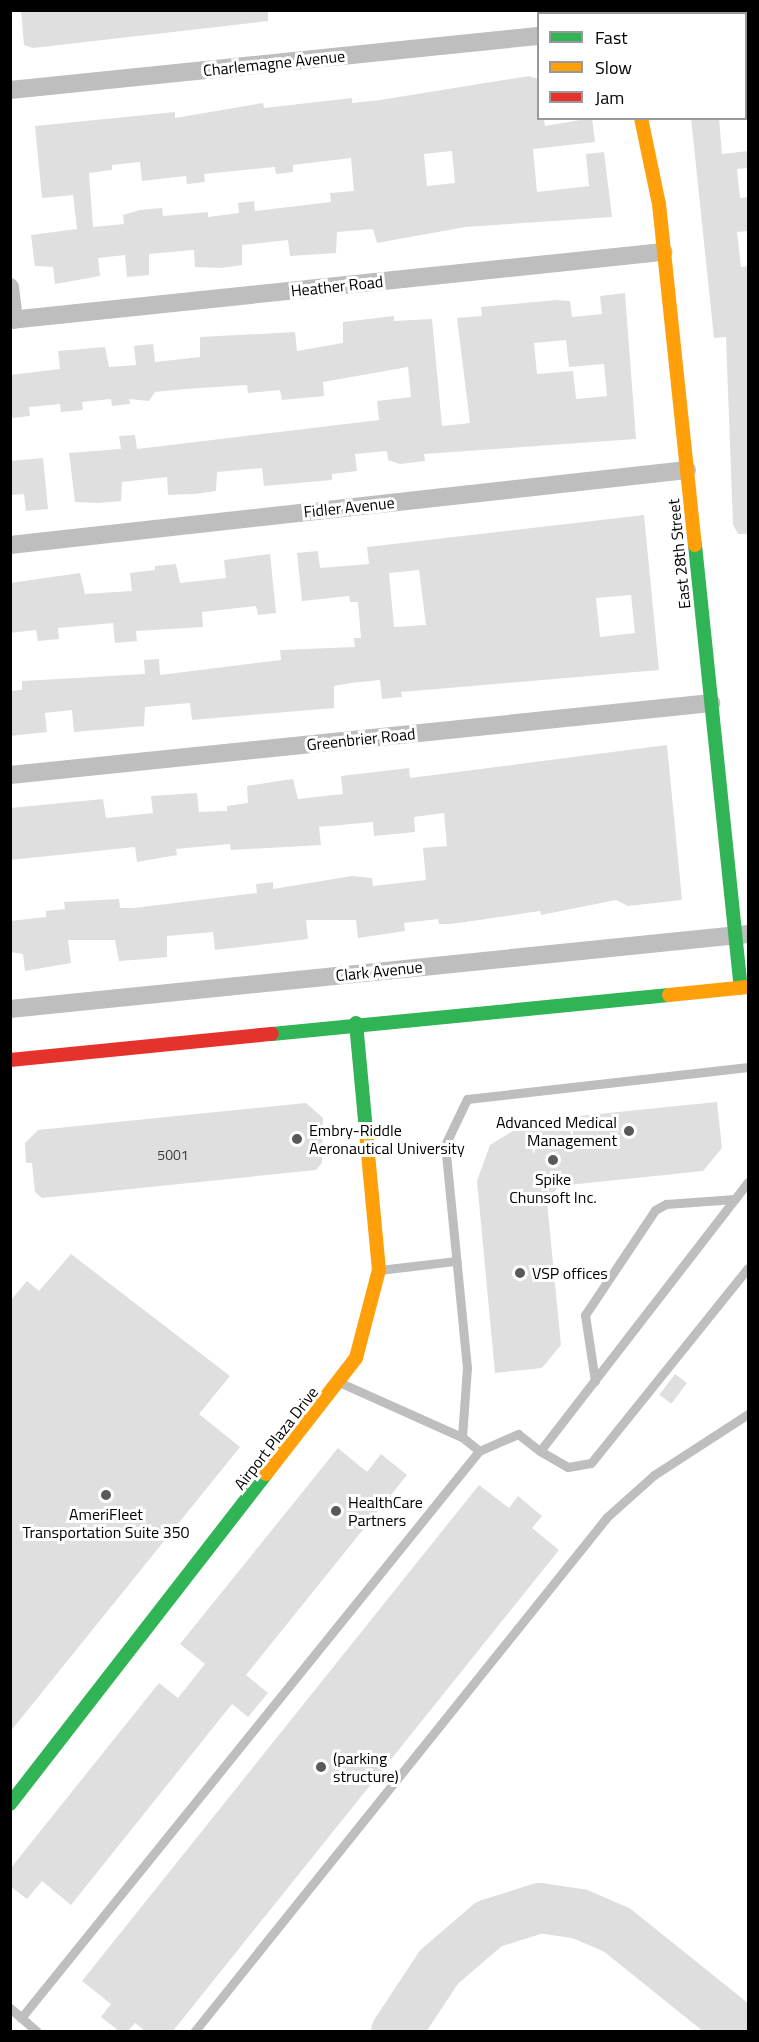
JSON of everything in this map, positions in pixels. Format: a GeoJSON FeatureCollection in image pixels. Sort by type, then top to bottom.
{"type":"FeatureCollection","features":[{"type":"Feature","properties":{"kind":"street","name":"Charlemagne Avenue"},"geometry":{"type":"LineString","coordinates":[[10,90],[537,36]]}},
{"type":"Feature","properties":{"kind":"street","name":"East 28th Street"},"geometry":{"type":"LineString","coordinates":[[640,120],[663,252],[711,703],[742,935],[745,988]]}},
{"type":"Feature","properties":{"kind":"street","name":"Heather Road"},"geometry":{"type":"LineString","coordinates":[[12,320],[663,252]]}},
{"type":"Feature","properties":{"kind":"street"},"geometry":{"type":"LineString","coordinates":[[10,287],[12,320]]}},
{"type":"Feature","properties":{"kind":"street","name":"Fidler Avenue"},"geometry":{"type":"LineString","coordinates":[[10,545],[687,470]]}},
{"type":"Feature","properties":{"kind":"street","name":"Greenbrier Road"},"geometry":{"type":"LineString","coordinates":[[10,775],[711,703]]}},
{"type":"Feature","properties":{"kind":"street","name":"Clark Avenue"},"geometry":{"type":"LineString","coordinates":[[10,1009],[742,935]]}},
{"type":"Feature","properties":{"kind":"street"},"geometry":{"type":"LineString","coordinates":[[10,1060],[356,1023],[745,988]]}},
{"type":"Feature","properties":{"kind":"street","name":"Airport Plaza Drive"},"geometry":{"type":"LineString","coordinates":[[10,1804],[341,1383],[368,1326],[379,1270],[356,1023]]}},
{"type":"Feature","properties":{"kind":"lane"},"geometry":{"type":"LineString","coordinates":[[462,1437],[467,1368],[446,1145],[467,1099],[748,1067]]}},
{"type":"Feature","properties":{"kind":"lane"},"geometry":{"type":"LineString","coordinates":[[540,1451],[748,1182]]}},
{"type":"Feature","properties":{"kind":"lane"},"geometry":{"type":"LineString","coordinates":[[595,1381],[585,1315],[655,1210],[666,1204],[735,1199]]}},
{"type":"Feature","properties":{"kind":"lane"},"geometry":{"type":"LineString","coordinates":[[379,1270],[456,1261]]}},
{"type":"Feature","properties":{"kind":"lane"},"geometry":{"type":"LineString","coordinates":[[21,2018],[478,1451],[518,1434],[540,1451],[568,1467],[591,1463],[748,1268]]}},
{"type":"Feature","properties":{"kind":"lane"},"geometry":{"type":"LineString","coordinates":[[341,1383],[462,1437],[478,1451]]}},
{"type":"Feature","properties":{"kind":"lane"},"geometry":{"type":"LineString","coordinates":[[194,2031],[607,1516],[654,1475],[748,1414]]}},
{"type":"Feature","properties":{"kind":"lane"},"geometry":{"type":"LineString","coordinates":[[10,2008],[38,2031]]}},
{"type":"Feature","properties":{"kind":"building"},"geometry":{"type":"Polygon","coordinates":[[[21,10],[268,10],[268,21],[33,48],[24,45],[21,10]]]}},
{"type":"Feature","properties":{"kind":"building"},"geometry":{"type":"Polygon","coordinates":[[[529,76],[537,79],[537,120],[544,120],[545,126],[592,120],[595,142],[533,149],[537,192],[589,186],[586,154],[604,152],[612,217],[465,227],[377,243],[373,229],[337,232],[336,253],[290,256],[288,240],[242,245],[242,265],[221,268],[195,267],[194,250],[149,254],[149,275],[127,277],[125,255],[98,258],[100,276],[55,284],[53,267],[35,266],[31,235],[77,229],[73,195],[42,198],[35,126],[175,112],[175,118],[263,103],[264,108],[352,98],[352,103],[529,76]],[[452,151],[424,154],[427,186],[455,183],[452,151]],[[351,158],[293,165],[293,172],[276,174],[275,167],[204,174],[205,182],[187,184],[186,176],[142,181],[140,162],[112,165],[112,170],[89,173],[93,227],[124,224],[123,215],[140,210],[162,208],[163,216],[208,212],[208,217],[239,213],[238,203],[254,201],[255,211],[331,202],[330,193],[354,191],[351,158]]]}},
{"type":"Feature","properties":{"kind":"building"},"geometry":{"type":"Polygon","coordinates":[[[691,120],[719,120],[722,154],[748,151],[748,168],[737,169],[740,198],[748,197],[748,231],[737,232],[741,267],[748,266],[748,534],[738,534],[733,525],[726,337],[714,338],[691,120]]]}},
{"type":"Feature","properties":{"kind":"building"},"geometry":{"type":"Polygon","coordinates":[[[625,293],[636,439],[424,454],[425,461],[400,464],[388,460],[387,451],[355,454],[357,471],[332,474],[332,480],[264,486],[262,468],[217,472],[216,491],[168,495],[167,477],[122,482],[121,501],[99,503],[75,502],[69,453],[121,449],[119,436],[135,435],[137,449],[379,420],[377,401],[411,397],[408,367],[323,382],[324,396],[282,400],[280,390],[248,393],[247,385],[185,389],[155,392],[149,401],[129,399],[130,404],[112,406],[111,399],[82,402],[83,410],[61,412],[60,404],[29,407],[30,416],[12,418],[10,375],[60,369],[58,351],[105,347],[109,367],[136,365],[134,346],[153,344],[155,362],[200,357],[200,337],[295,332],[297,351],[343,343],[343,322],[394,316],[394,321],[432,319],[442,426],[470,423],[457,318],[482,316],[481,307],[556,300],[570,301],[572,317],[602,314],[600,296],[625,293]],[[566,340],[534,343],[537,374],[573,371],[576,399],[607,396],[604,364],[569,367],[566,340]]]}},
{"type":"Feature","properties":{"kind":"building"},"geometry":{"type":"Polygon","coordinates":[[[43,458],[48,509],[26,511],[24,494],[10,495],[10,461],[43,458]]]}},
{"type":"Feature","properties":{"kind":"building"},"geometry":{"type":"Polygon","coordinates":[[[644,515],[659,670],[401,692],[402,697],[382,699],[380,680],[351,683],[334,686],[334,708],[192,720],[190,703],[145,707],[144,726],[74,732],[72,710],[45,713],[47,732],[10,736],[10,691],[22,690],[22,681],[145,674],[144,660],[159,659],[160,675],[281,660],[280,650],[355,647],[354,638],[361,638],[358,602],[350,602],[349,596],[302,601],[297,553],[318,551],[320,568],[369,564],[367,547],[644,515]],[[419,570],[389,573],[394,627],[426,625],[419,570]],[[631,595],[596,598],[600,637],[635,633],[631,595]]]}},
{"type":"Feature","properties":{"kind":"building"},"geometry":{"type":"Polygon","coordinates":[[[270,554],[276,613],[258,615],[256,606],[202,612],[203,627],[136,631],[137,641],[115,643],[113,623],[58,628],[59,639],[38,641],[36,630],[10,633],[10,583],[80,573],[85,594],[132,591],[130,573],[155,570],[155,566],[176,564],[180,583],[226,578],[224,560],[270,554]]]}},
{"type":"Feature","properties":{"kind":"building"},"geometry":{"type":"Polygon","coordinates":[[[667,745],[682,900],[628,906],[616,900],[541,915],[540,911],[451,924],[439,924],[438,919],[404,923],[405,931],[358,938],[356,920],[306,920],[308,939],[215,950],[213,932],[167,936],[167,957],[119,961],[115,940],[68,940],[71,963],[25,971],[23,954],[10,952],[10,921],[46,917],[46,911],[65,909],[64,902],[119,899],[120,908],[134,908],[257,893],[256,884],[273,882],[273,889],[352,876],[372,878],[373,886],[426,880],[423,848],[447,846],[444,813],[414,817],[415,832],[374,836],[373,822],[319,827],[321,845],[231,850],[230,844],[176,849],[177,855],[137,862],[135,847],[10,860],[10,808],[103,799],[106,818],[153,813],[151,796],[197,793],[199,812],[227,811],[227,806],[248,803],[247,786],[272,782],[293,779],[298,799],[343,794],[341,776],[409,768],[410,778],[667,745]]]}},
{"type":"Feature","properties":{"kind":"building","name":"VSP offices"},"geometry":{"type":"Polygon","coordinates":[[[717,1102],[722,1148],[703,1171],[559,1186],[547,1202],[561,1345],[542,1368],[495,1373],[477,1181],[490,1145],[529,1121],[717,1102]]]}},
{"type":"Feature","properties":{"kind":"building"},"geometry":{"type":"Polygon","coordinates":[[[306,1103],[323,1118],[322,1163],[316,1170],[42,1198],[35,1192],[32,1163],[26,1163],[25,1143],[38,1130],[306,1103]]]}},
{"type":"Feature","properties":{"kind":"building","name":"AmeriFleet Transportation Suite 350"},"geometry":{"type":"Polygon","coordinates":[[[71,1254],[230,1376],[199,1414],[240,1447],[10,1732],[10,1301],[27,1281],[39,1291],[71,1254]]]}},
{"type":"Feature","properties":{"kind":"building"},"geometry":{"type":"Polygon","coordinates":[[[675,1374],[687,1383],[671,1404],[659,1395],[675,1374]]]}},
{"type":"Feature","properties":{"kind":"building"},"geometry":{"type":"Polygon","coordinates":[[[338,1448],[367,1472],[381,1454],[407,1475],[246,1675],[268,1693],[248,1717],[232,1704],[71,1905],[42,1881],[27,1899],[10,1886],[10,1869],[159,1683],[178,1698],[205,1664],[180,1644],[338,1448]]]}},
{"type":"Feature","properties":{"kind":"building","name":"(parking structure)"},"geometry":{"type":"Polygon","coordinates":[[[479,1485],[509,1508],[518,1496],[542,1516],[532,1528],[559,1550],[173,2031],[145,2031],[135,2023],[128,2031],[119,2031],[101,2017],[111,2004],[82,1981],[479,1485]]]}},
{"type":"Feature","properties":{"kind":"taxiway"},"geometry":{"type":"LineString","coordinates":[[396,2032],[439,1967],[489,1924],[540,1908],[580,1914],[617,1930],[744,2032]]}},
{"type":"Feature","properties":{"kind":"traffic: fast"},"geometry":{"type":"LineString","coordinates":[[695,545],[741,988]]}},
{"type":"Feature","properties":{"kind":"traffic: fast"},"geometry":{"type":"LineString","coordinates":[[272,1034],[669,995]]}},
{"type":"Feature","properties":{"kind":"traffic: fast"},"geometry":{"type":"LineString","coordinates":[[356,1023],[367,1142]]}},
{"type":"Feature","properties":{"kind":"traffic: fast"},"geometry":{"type":"LineString","coordinates":[[10,1804],[266,1474]]}},
{"type":"Feature","properties":{"kind":"traffic: slow"},"geometry":{"type":"LineString","coordinates":[[641,120],[659,204],[695,545]]}},
{"type":"Feature","properties":{"kind":"traffic: slow"},"geometry":{"type":"LineString","coordinates":[[669,995],[748,987]]}},
{"type":"Feature","properties":{"kind":"traffic: slow"},"geometry":{"type":"LineString","coordinates":[[266,1474],[356,1358],[379,1270],[367,1142]]}},
{"type":"Feature","properties":{"kind":"traffic: jam"},"geometry":{"type":"LineString","coordinates":[[10,1060],[272,1034]]}},
{"type":"Feature","properties":{"kind":"place","name":"Advanced Medical Management"},"geometry":{"type":"Point","coordinates":[629,1131]}},
{"type":"Feature","properties":{"kind":"place","name":"Embry-Riddle Aeronautical University"},"geometry":{"type":"Point","coordinates":[297,1139]}},
{"type":"Feature","properties":{"kind":"place","name":"Spike Chunsoft Inc."},"geometry":{"type":"Point","coordinates":[553,1160]}},
{"type":"Feature","properties":{"kind":"place","name":"VSP offices"},"geometry":{"type":"Point","coordinates":[520,1273]}},
{"type":"Feature","properties":{"kind":"place","name":"AmeriFleet Transportation Suite 350"},"geometry":{"type":"Point","coordinates":[106,1495]}},
{"type":"Feature","properties":{"kind":"place","name":"HealthCare Partners"},"geometry":{"type":"Point","coordinates":[336,1511]}},
{"type":"Feature","properties":{"kind":"place","name":"(parking structure)"},"geometry":{"type":"Point","coordinates":[321,1767]}}]}
